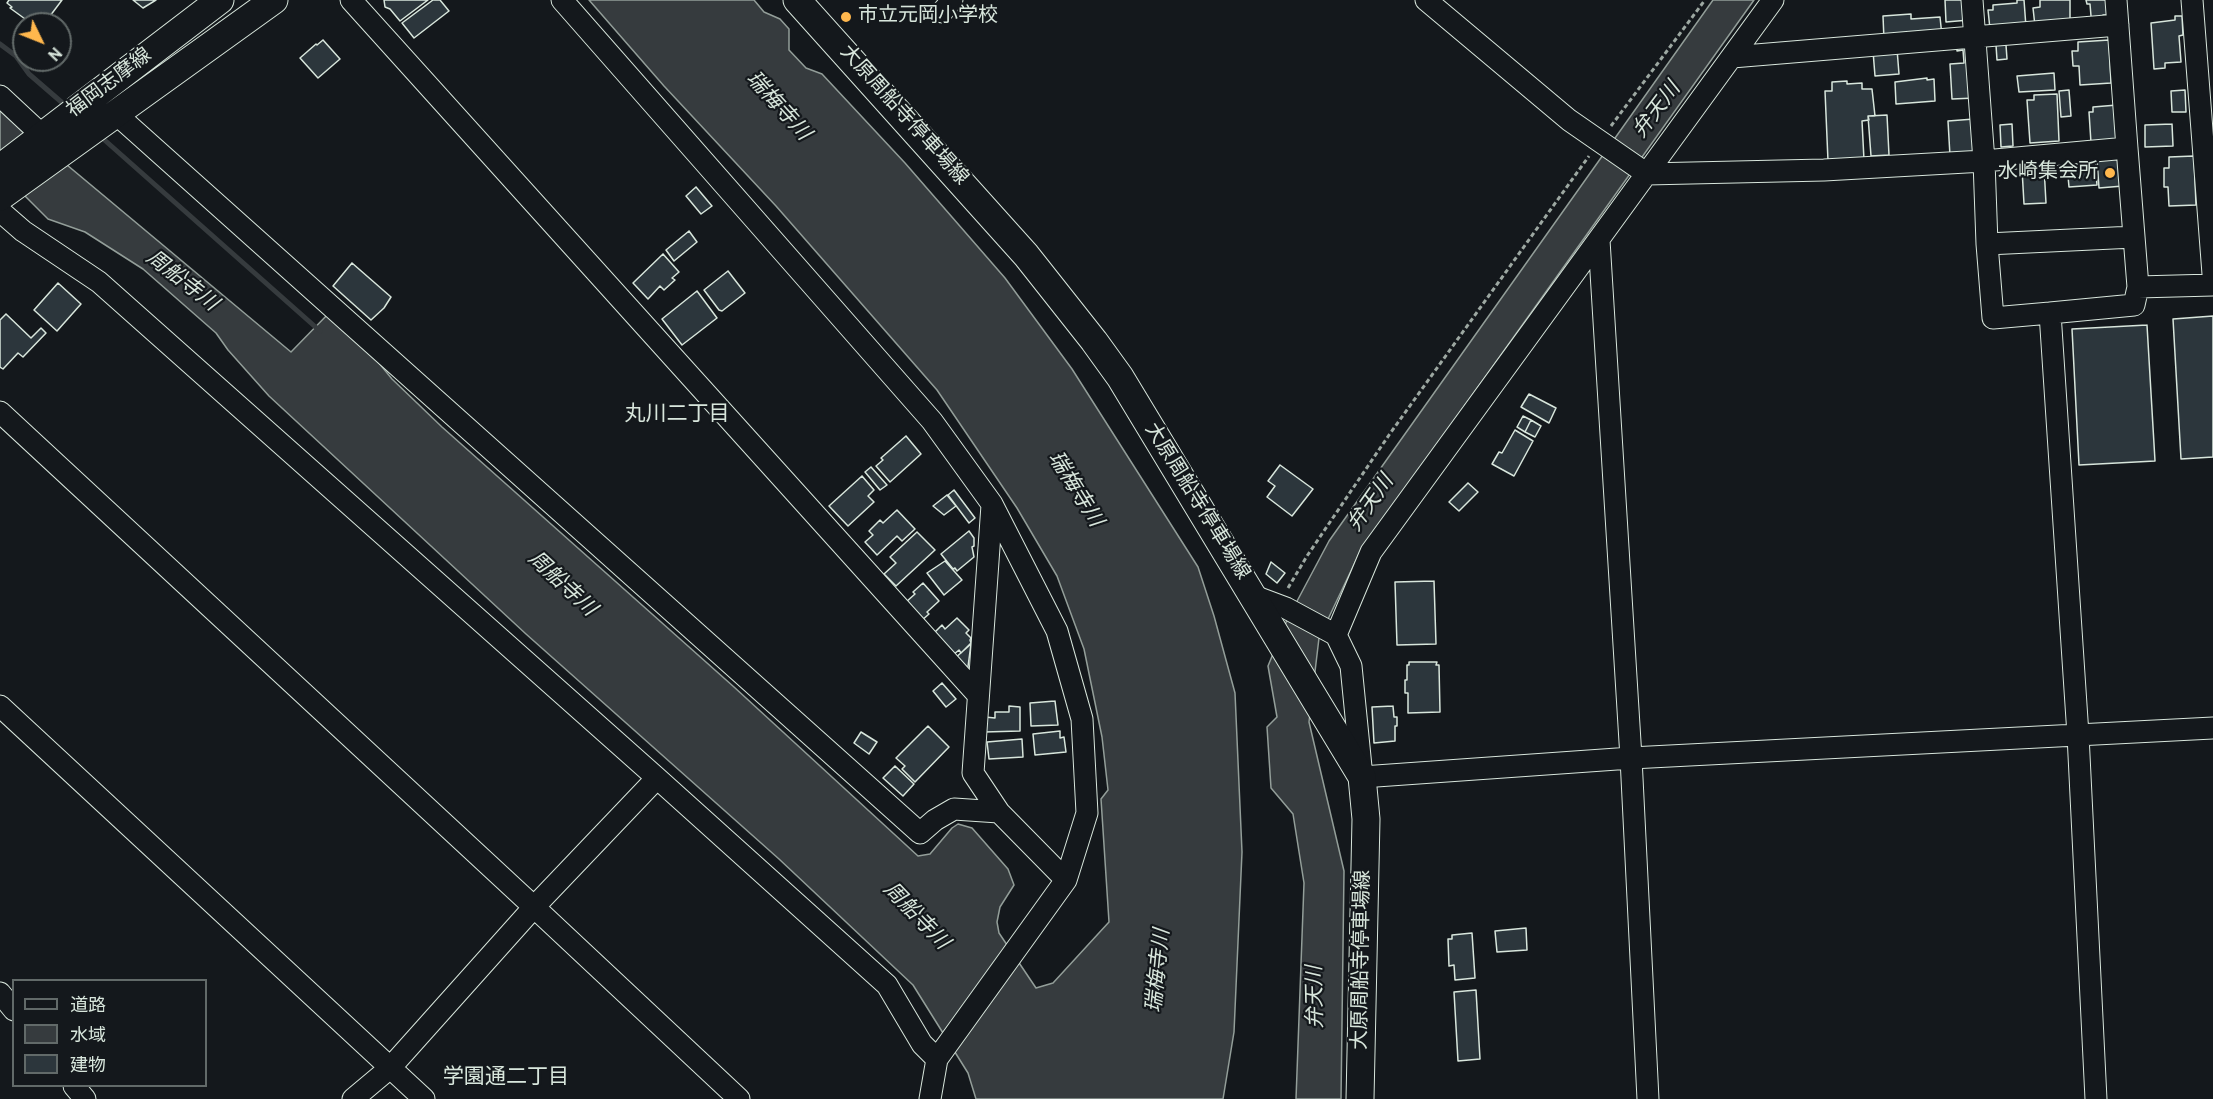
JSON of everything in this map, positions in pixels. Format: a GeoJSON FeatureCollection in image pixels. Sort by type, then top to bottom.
{"type":"FeatureCollection","features":[{"type":"Feature","properties":{"kind":"main road","name":"福岡志摩線"},"geometry":{"type":"LineString","coordinates":[[0,168],[220,0]]}},
{"type":"Feature","properties":{"kind":"main road","name":"福岡志摩線"},"geometry":{"type":"LineString","coordinates":[[0,196],[274,0]]}},
{"type":"Feature","properties":{"kind":"main road","name":"大原周船寺停車場線"},"geometry":{"type":"LineString","coordinates":[[797,0],[1026,255],[1094,341],[1120,377],[1362,777],[1366,819],[1360,1099]]}},
{"type":"Feature","properties":{"kind":"street"},"geometry":{"type":"LineString","coordinates":[[351,0],[978,695]]}},
{"type":"Feature","properties":{"kind":"street"},"geometry":{"type":"LineString","coordinates":[[562,0],[932,421],[992,504],[1057,631],[1082,719],[1087,813],[1066,880],[937,1059],[930,1099]]}},
{"type":"Feature","properties":{"kind":"street"},"geometry":{"type":"LineString","coordinates":[[1426,0],[1569,120],[1647,174],[1824,170],[1984,161],[2127,148]]}},
{"type":"Feature","properties":{"kind":"street"},"geometry":{"type":"LineString","coordinates":[[1336,635],[1371,552],[1773,0]]}},
{"type":"Feature","properties":{"kind":"street"},"geometry":{"type":"LineString","coordinates":[[1972,0],[1993,318],[2134,305],[2138,287],[2116,0]]}},
{"type":"Feature","properties":{"kind":"street"},"geometry":{"type":"LineString","coordinates":[[2192,0],[2213,274]]}},
{"type":"Feature","properties":{"kind":"street"},"geometry":{"type":"LineString","coordinates":[[1732,57],[2118,25]]}},
{"type":"Feature","properties":{"kind":"street"},"geometry":{"type":"LineString","coordinates":[[0,96],[43,136]]}},
{"type":"Feature","properties":{"kind":"street"},"geometry":{"type":"LineString","coordinates":[[115,113],[921,832],[935,820],[954,809],[999,812]]}},
{"type":"Feature","properties":{"kind":"street"},"geometry":{"type":"LineString","coordinates":[[0,211],[23,231],[99,282],[887,985],[922,1044],[937,1059]]}},
{"type":"Feature","properties":{"kind":"street"},"geometry":{"type":"LineString","coordinates":[[1987,244],[2134,237]]}},
{"type":"Feature","properties":{"kind":"street"},"geometry":{"type":"LineString","coordinates":[[1599,240],[1631,758],[1648,1099]]}},
{"type":"Feature","properties":{"kind":"street"},"geometry":{"type":"LineString","coordinates":[[2138,287],[2213,285]]}},
{"type":"Feature","properties":{"kind":"street"},"geometry":{"type":"LineString","coordinates":[[2050,313],[2078,735],[2096,1099]]}},
{"type":"Feature","properties":{"kind":"street"},"geometry":{"type":"LineString","coordinates":[[0,412],[739,1099]]}},
{"type":"Feature","properties":{"kind":"street"},"geometry":{"type":"LineString","coordinates":[[992,504],[973,772],[999,812],[1066,880]]}},
{"type":"Feature","properties":{"kind":"street"},"geometry":{"type":"LineString","coordinates":[[1254,596],[1286,608],[1336,635],[1351,666],[1362,777],[1631,758],[2213,728]]}},
{"type":"Feature","properties":{"kind":"street"},"geometry":{"type":"LineString","coordinates":[[0,706],[424,1099]]}},
{"type":"Feature","properties":{"kind":"street"},"geometry":{"type":"LineString","coordinates":[[353,1099],[390,1068],[534,907],[657,778]]}},
{"type":"Feature","properties":{"kind":"street"},"geometry":{"type":"LineString","coordinates":[[0,993],[12,1008]]}},
{"type":"Feature","properties":{"kind":"street"},"geometry":{"type":"LineString","coordinates":[[75,1087],[85,1099]]}},
{"type":"Feature","properties":{"kind":"path"},"geometry":{"type":"LineString","coordinates":[[1286,608],[1285,594],[1306,556],[1389,435],[1599,142],[1705,0]]}},
{"type":"Feature","properties":{"kind":"water"},"geometry":{"type":"Polygon","coordinates":[[[589,0],[754,0],[764,12],[780,19],[789,29],[789,50],[806,68],[822,74],[905,163],[1005,278],[1072,369],[1198,567],[1235,693],[1242,852],[1234,1032],[1223,1099],[976,1099],[968,1073],[913,985],[779,859],[526,634],[269,396],[216,333],[143,269],[85,232],[48,219],[0,171],[0,109],[291,352],[331,311],[356,335],[392,379],[442,427],[734,687],[918,856],[930,854],[958,824],[972,828],[1008,869],[1014,885],[1000,907],[997,922],[999,933],[1036,988],[1053,983],[1109,922],[1101,799],[1108,790],[1102,737],[1084,649],[1057,576],[1017,508],[937,390],[776,206],[664,86],[589,0]]]}},
{"type":"Feature","properties":{"kind":"water","name":"弁天川"},"geometry":{"type":"Polygon","coordinates":[[[1713,0],[1754,0],[1359,554],[1319,638],[1309,722],[1344,871],[1341,1099],[1296,1099],[1304,883],[1293,814],[1271,788],[1267,727],[1277,717],[1268,666],[1287,620],[1329,541],[1713,0]]]}},
{"type":"Feature","properties":{"kind":"building"},"geometry":{"type":"Polygon","coordinates":[[[9,0],[62,0],[53,12],[16,12],[7,3],[9,0]]]}},
{"type":"Feature","properties":{"kind":"building"},"geometry":{"type":"Polygon","coordinates":[[[133,0],[156,0],[143,8],[133,0]]]}},
{"type":"Feature","properties":{"kind":"building"},"geometry":{"type":"Polygon","coordinates":[[[384,0],[428,0],[400,21],[390,9],[385,7],[384,0]]]}},
{"type":"Feature","properties":{"kind":"building"},"geometry":{"type":"Polygon","coordinates":[[[433,0],[440,0],[449,11],[414,38],[402,23],[433,0]]]}},
{"type":"Feature","properties":{"kind":"building"},"geometry":{"type":"Polygon","coordinates":[[[1945,0],[1968,0],[1969,20],[1946,22],[1945,0]]]}},
{"type":"Feature","properties":{"kind":"building"},"geometry":{"type":"Polygon","coordinates":[[[2017,0],[2024,0],[2026,27],[1990,29],[1988,10],[1993,10],[1993,5],[2017,3],[2017,0]]]}},
{"type":"Feature","properties":{"kind":"building"},"geometry":{"type":"Polygon","coordinates":[[[2040,0],[2070,0],[2070,22],[2035,26],[2033,8],[2040,7],[2040,0]]]}},
{"type":"Feature","properties":{"kind":"building"},"geometry":{"type":"Polygon","coordinates":[[[2086,0],[2111,0],[2112,15],[2103,15],[2103,21],[2094,22],[2090,4],[2087,4],[2086,0]]]}},
{"type":"Feature","properties":{"kind":"building"},"geometry":{"type":"Polygon","coordinates":[[[1911,14],[1911,19],[1940,17],[1942,36],[1884,40],[1883,16],[1911,14]]]}},
{"type":"Feature","properties":{"kind":"building"},"geometry":{"type":"Polygon","coordinates":[[[2175,16],[2182,16],[2183,35],[2179,36],[2181,62],[2165,63],[2165,68],[2154,69],[2151,23],[2175,20],[2175,16]]]}},
{"type":"Feature","properties":{"kind":"building"},"geometry":{"type":"Polygon","coordinates":[[[323,40],[340,59],[318,78],[300,58],[323,40]]]}},
{"type":"Feature","properties":{"kind":"building"},"geometry":{"type":"Polygon","coordinates":[[[2109,40],[2111,83],[2080,85],[2079,66],[2073,66],[2072,51],[2078,51],[2078,42],[2109,40]]]}},
{"type":"Feature","properties":{"kind":"building"},"geometry":{"type":"Polygon","coordinates":[[[1996,45],[2006,45],[2007,59],[1997,60],[1996,45]]]}},
{"type":"Feature","properties":{"kind":"building"},"geometry":{"type":"Polygon","coordinates":[[[1972,46],[1975,98],[1952,99],[1950,64],[1964,63],[1963,50],[1957,51],[1957,47],[1972,46]]]}},
{"type":"Feature","properties":{"kind":"building"},"geometry":{"type":"Polygon","coordinates":[[[1897,49],[1899,74],[1875,76],[1873,51],[1897,49]]]}},
{"type":"Feature","properties":{"kind":"building"},"geometry":{"type":"Polygon","coordinates":[[[2054,73],[2055,90],[2019,92],[2017,76],[2054,73]]]}},
{"type":"Feature","properties":{"kind":"building"},"geometry":{"type":"Polygon","coordinates":[[[1927,78],[1927,80],[1934,79],[1935,101],[1896,104],[1895,82],[1927,78]]]}},
{"type":"Feature","properties":{"kind":"building"},"geometry":{"type":"Polygon","coordinates":[[[1847,81],[1847,84],[1862,83],[1862,89],[1872,89],[1875,116],[1868,116],[1869,120],[1862,121],[1864,160],[1828,161],[1825,91],[1832,91],[1832,82],[1847,81]]]}},
{"type":"Feature","properties":{"kind":"building"},"geometry":{"type":"Polygon","coordinates":[[[2069,90],[2071,116],[2061,117],[2059,91],[2069,90]]]}},
{"type":"Feature","properties":{"kind":"building"},"geometry":{"type":"Polygon","coordinates":[[[2185,90],[2186,112],[2172,112],[2171,91],[2185,90]]]}},
{"type":"Feature","properties":{"kind":"building"},"geometry":{"type":"Polygon","coordinates":[[[2057,94],[2059,141],[2030,143],[2027,100],[2034,100],[2034,95],[2057,94]]]}},
{"type":"Feature","properties":{"kind":"building"},"geometry":{"type":"Polygon","coordinates":[[[2117,105],[2119,141],[2091,143],[2089,112],[2093,112],[2093,107],[2117,105]]]}},
{"type":"Feature","properties":{"kind":"building"},"geometry":{"type":"Polygon","coordinates":[[[1887,115],[1889,155],[1871,156],[1868,116],[1887,115]]]}},
{"type":"Feature","properties":{"kind":"building"},"geometry":{"type":"Polygon","coordinates":[[[1974,119],[1976,154],[1950,156],[1948,121],[1974,119]]]}},
{"type":"Feature","properties":{"kind":"building"},"geometry":{"type":"Polygon","coordinates":[[[2012,124],[2013,146],[2001,147],[2000,125],[2012,124]]]}},
{"type":"Feature","properties":{"kind":"building"},"geometry":{"type":"Polygon","coordinates":[[[2172,124],[2173,146],[2145,147],[2145,125],[2172,124]]]}},
{"type":"Feature","properties":{"kind":"building"},"geometry":{"type":"Polygon","coordinates":[[[2194,156],[2196,205],[2169,206],[2168,187],[2164,187],[2164,168],[2169,168],[2169,157],[2194,156]]]}},
{"type":"Feature","properties":{"kind":"building","name":"水崎集会所"},"geometry":{"type":"Polygon","coordinates":[[[2121,158],[2123,186],[2099,188],[2097,160],[2121,158]]]}},
{"type":"Feature","properties":{"kind":"building"},"geometry":{"type":"Polygon","coordinates":[[[2095,162],[2097,185],[2069,187],[2067,165],[2095,162]]]}},
{"type":"Feature","properties":{"kind":"building"},"geometry":{"type":"Polygon","coordinates":[[[2044,167],[2046,203],[2024,204],[2022,169],[2044,167]]]}},
{"type":"Feature","properties":{"kind":"building"},"geometry":{"type":"Polygon","coordinates":[[[696,187],[712,206],[701,214],[686,196],[696,187]]]}},
{"type":"Feature","properties":{"kind":"building"},"geometry":{"type":"Polygon","coordinates":[[[689,231],[697,242],[674,261],[666,250],[689,231]]]}},
{"type":"Feature","properties":{"kind":"building"},"geometry":{"type":"Polygon","coordinates":[[[663,254],[679,272],[672,278],[675,280],[664,290],[660,286],[648,299],[633,283],[663,254]]]}},
{"type":"Feature","properties":{"kind":"building"},"geometry":{"type":"Polygon","coordinates":[[[352,263],[391,297],[384,308],[371,320],[333,286],[352,263]]]}},
{"type":"Feature","properties":{"kind":"building"},"geometry":{"type":"Polygon","coordinates":[[[728,271],[745,293],[722,311],[704,290],[728,271]]]}},
{"type":"Feature","properties":{"kind":"building"},"geometry":{"type":"Polygon","coordinates":[[[58,283],[81,304],[57,331],[34,310],[58,283]]]}},
{"type":"Feature","properties":{"kind":"building"},"geometry":{"type":"Polygon","coordinates":[[[697,291],[717,318],[682,345],[662,319],[697,291]]]}},
{"type":"Feature","properties":{"kind":"building"},"geometry":{"type":"Polygon","coordinates":[[[6,314],[31,338],[41,328],[46,333],[23,357],[18,353],[3,369],[0,367],[0,320],[6,314]]]}},
{"type":"Feature","properties":{"kind":"building"},"geometry":{"type":"Polygon","coordinates":[[[2213,316],[2213,457],[2181,459],[2173,319],[2213,316]]]}},
{"type":"Feature","properties":{"kind":"building"},"geometry":{"type":"Polygon","coordinates":[[[2147,325],[2155,461],[2079,465],[2072,329],[2147,325]]]}},
{"type":"Feature","properties":{"kind":"building"},"geometry":{"type":"Polygon","coordinates":[[[1529,394],[1556,408],[1549,423],[1521,407],[1529,394]]]}},
{"type":"Feature","properties":{"kind":"building"},"geometry":{"type":"Polygon","coordinates":[[[1523,416],[1531,420],[1525,432],[1517,427],[1523,416]]]}},
{"type":"Feature","properties":{"kind":"building"},"geometry":{"type":"Polygon","coordinates":[[[1531,420],[1541,426],[1535,437],[1525,432],[1531,420]]]}},
{"type":"Feature","properties":{"kind":"building"},"geometry":{"type":"Polygon","coordinates":[[[1515,430],[1533,441],[1514,476],[1492,464],[1499,452],[1502,453],[1515,430]]]}},
{"type":"Feature","properties":{"kind":"building"},"geometry":{"type":"Polygon","coordinates":[[[906,436],[921,454],[890,482],[876,466],[883,460],[881,458],[906,436]]]}},
{"type":"Feature","properties":{"kind":"building"},"geometry":{"type":"Polygon","coordinates":[[[1280,465],[1313,489],[1292,516],[1267,497],[1275,486],[1268,481],[1280,465]]]}},
{"type":"Feature","properties":{"kind":"building"},"geometry":{"type":"Polygon","coordinates":[[[871,467],[887,485],[880,490],[865,472],[871,467]]]}},
{"type":"Feature","properties":{"kind":"building"},"geometry":{"type":"Polygon","coordinates":[[[862,476],[874,490],[868,496],[874,502],[848,526],[829,506],[862,476]]]}},
{"type":"Feature","properties":{"kind":"building"},"geometry":{"type":"Polygon","coordinates":[[[1468,483],[1478,492],[1459,511],[1449,502],[1468,483]]]}},
{"type":"Feature","properties":{"kind":"building"},"geometry":{"type":"Polygon","coordinates":[[[954,490],[975,518],[969,523],[948,495],[954,490]]]}},
{"type":"Feature","properties":{"kind":"building"},"geometry":{"type":"Polygon","coordinates":[[[947,495],[956,506],[944,515],[933,506],[947,495]]]}},
{"type":"Feature","properties":{"kind":"building"},"geometry":{"type":"Polygon","coordinates":[[[897,510],[915,529],[902,541],[897,536],[877,555],[865,542],[873,535],[869,531],[880,520],[883,523],[897,510]]]}},
{"type":"Feature","properties":{"kind":"building"},"geometry":{"type":"Polygon","coordinates":[[[969,531],[974,538],[972,547],[974,557],[957,571],[941,554],[969,531]]]}},
{"type":"Feature","properties":{"kind":"building"},"geometry":{"type":"Polygon","coordinates":[[[917,532],[935,550],[896,586],[884,574],[896,563],[890,557],[917,532]]]}},
{"type":"Feature","properties":{"kind":"building"},"geometry":{"type":"Polygon","coordinates":[[[945,561],[962,580],[944,595],[927,573],[945,561]]]}},
{"type":"Feature","properties":{"kind":"building"},"geometry":{"type":"Polygon","coordinates":[[[1271,562],[1285,573],[1277,583],[1266,574],[1271,562]]]}},
{"type":"Feature","properties":{"kind":"building"},"geometry":{"type":"Polygon","coordinates":[[[1434,581],[1436,644],[1397,645],[1395,582],[1434,581]]]}},
{"type":"Feature","properties":{"kind":"building"},"geometry":{"type":"Polygon","coordinates":[[[923,583],[939,601],[921,621],[906,602],[923,583]]]}},
{"type":"Feature","properties":{"kind":"building"},"geometry":{"type":"Polygon","coordinates":[[[957,618],[969,630],[966,633],[971,638],[971,643],[961,653],[959,650],[953,655],[933,634],[942,625],[945,629],[957,618]]]}},
{"type":"Feature","properties":{"kind":"building"},"geometry":{"type":"Polygon","coordinates":[[[971,644],[967,674],[954,659],[971,644]]]}},
{"type":"Feature","properties":{"kind":"building"},"geometry":{"type":"Polygon","coordinates":[[[1409,662],[1437,662],[1436,665],[1439,665],[1440,712],[1408,713],[1408,693],[1405,693],[1405,680],[1407,680],[1409,662]]]}},
{"type":"Feature","properties":{"kind":"building"},"geometry":{"type":"Polygon","coordinates":[[[942,683],[956,699],[946,707],[933,691],[942,683]]]}},
{"type":"Feature","properties":{"kind":"building"},"geometry":{"type":"Polygon","coordinates":[[[1055,701],[1058,725],[1031,726],[1030,703],[1055,701]]]}},
{"type":"Feature","properties":{"kind":"building"},"geometry":{"type":"Polygon","coordinates":[[[1009,706],[1020,707],[1020,731],[984,732],[985,717],[995,718],[995,712],[1009,712],[1009,706]]]}},
{"type":"Feature","properties":{"kind":"building"},"geometry":{"type":"Polygon","coordinates":[[[1393,706],[1394,717],[1397,717],[1395,741],[1374,743],[1372,707],[1393,706]]]}},
{"type":"Feature","properties":{"kind":"building"},"geometry":{"type":"Polygon","coordinates":[[[928,726],[949,747],[915,782],[902,769],[905,766],[896,758],[928,726]]]}},
{"type":"Feature","properties":{"kind":"building"},"geometry":{"type":"Polygon","coordinates":[[[1060,731],[1060,738],[1064,737],[1066,752],[1035,755],[1033,734],[1060,731]]]}},
{"type":"Feature","properties":{"kind":"building"},"geometry":{"type":"Polygon","coordinates":[[[861,732],[877,742],[869,754],[854,743],[861,732]]]}},
{"type":"Feature","properties":{"kind":"building"},"geometry":{"type":"Polygon","coordinates":[[[1022,739],[1023,757],[989,759],[987,742],[1022,739]]]}},
{"type":"Feature","properties":{"kind":"building"},"geometry":{"type":"Polygon","coordinates":[[[895,766],[914,784],[903,796],[883,778],[895,766]]]}},
{"type":"Feature","properties":{"kind":"building"},"geometry":{"type":"Polygon","coordinates":[[[1526,928],[1527,950],[1497,952],[1495,931],[1526,928]]]}},
{"type":"Feature","properties":{"kind":"building"},"geometry":{"type":"Polygon","coordinates":[[[1472,933],[1475,978],[1455,980],[1454,965],[1449,966],[1448,939],[1452,939],[1452,935],[1472,933]]]}},
{"type":"Feature","properties":{"kind":"building"},"geometry":{"type":"Polygon","coordinates":[[[1476,990],[1480,1059],[1458,1061],[1454,992],[1476,990]]]}},
{"type":"Feature","properties":{"kind":"waterway"},"geometry":{"type":"LineString","coordinates":[[0,44],[16,56],[29,74],[66,106]]}},
{"type":"Feature","properties":{"kind":"waterway"},"geometry":{"type":"LineString","coordinates":[[100,136],[320,331]]}},
{"type":"Feature","properties":{"kind":"place","name":"市立元岡小学校"},"geometry":{"type":"Point","coordinates":[846,17]}},
{"type":"Feature","properties":{"kind":"place","name":"水崎集会所"},"geometry":{"type":"Point","coordinates":[2110,173]}},
{"type":"Feature","properties":{"kind":"district","name":"丸川二丁目"},"geometry":{"type":"Point","coordinates":[677,416]}},
{"type":"Feature","properties":{"kind":"district","name":"学園通二丁目"},"geometry":{"type":"Point","coordinates":[506,1079]}},
{"type":"Feature","properties":{"kind":"water label","name":"瑞梅寺川"},"geometry":{"type":"Point","coordinates":[777,107]}},
{"type":"Feature","properties":{"kind":"water label","name":"周船寺川"},"geometry":{"type":"Point","coordinates":[181,282]}},
{"type":"Feature","properties":{"kind":"water label","name":"瑞梅寺川"},"geometry":{"type":"Point","coordinates":[1074,490]}},
{"type":"Feature","properties":{"kind":"water label","name":"周船寺川"},"geometry":{"type":"Point","coordinates":[561,585]}},
{"type":"Feature","properties":{"kind":"water label","name":"周船寺川"},"geometry":{"type":"Point","coordinates":[915,917]}},
{"type":"Feature","properties":{"kind":"water label","name":"瑞梅寺川"},"geometry":{"type":"Point","coordinates":[1160,971]}}]}
